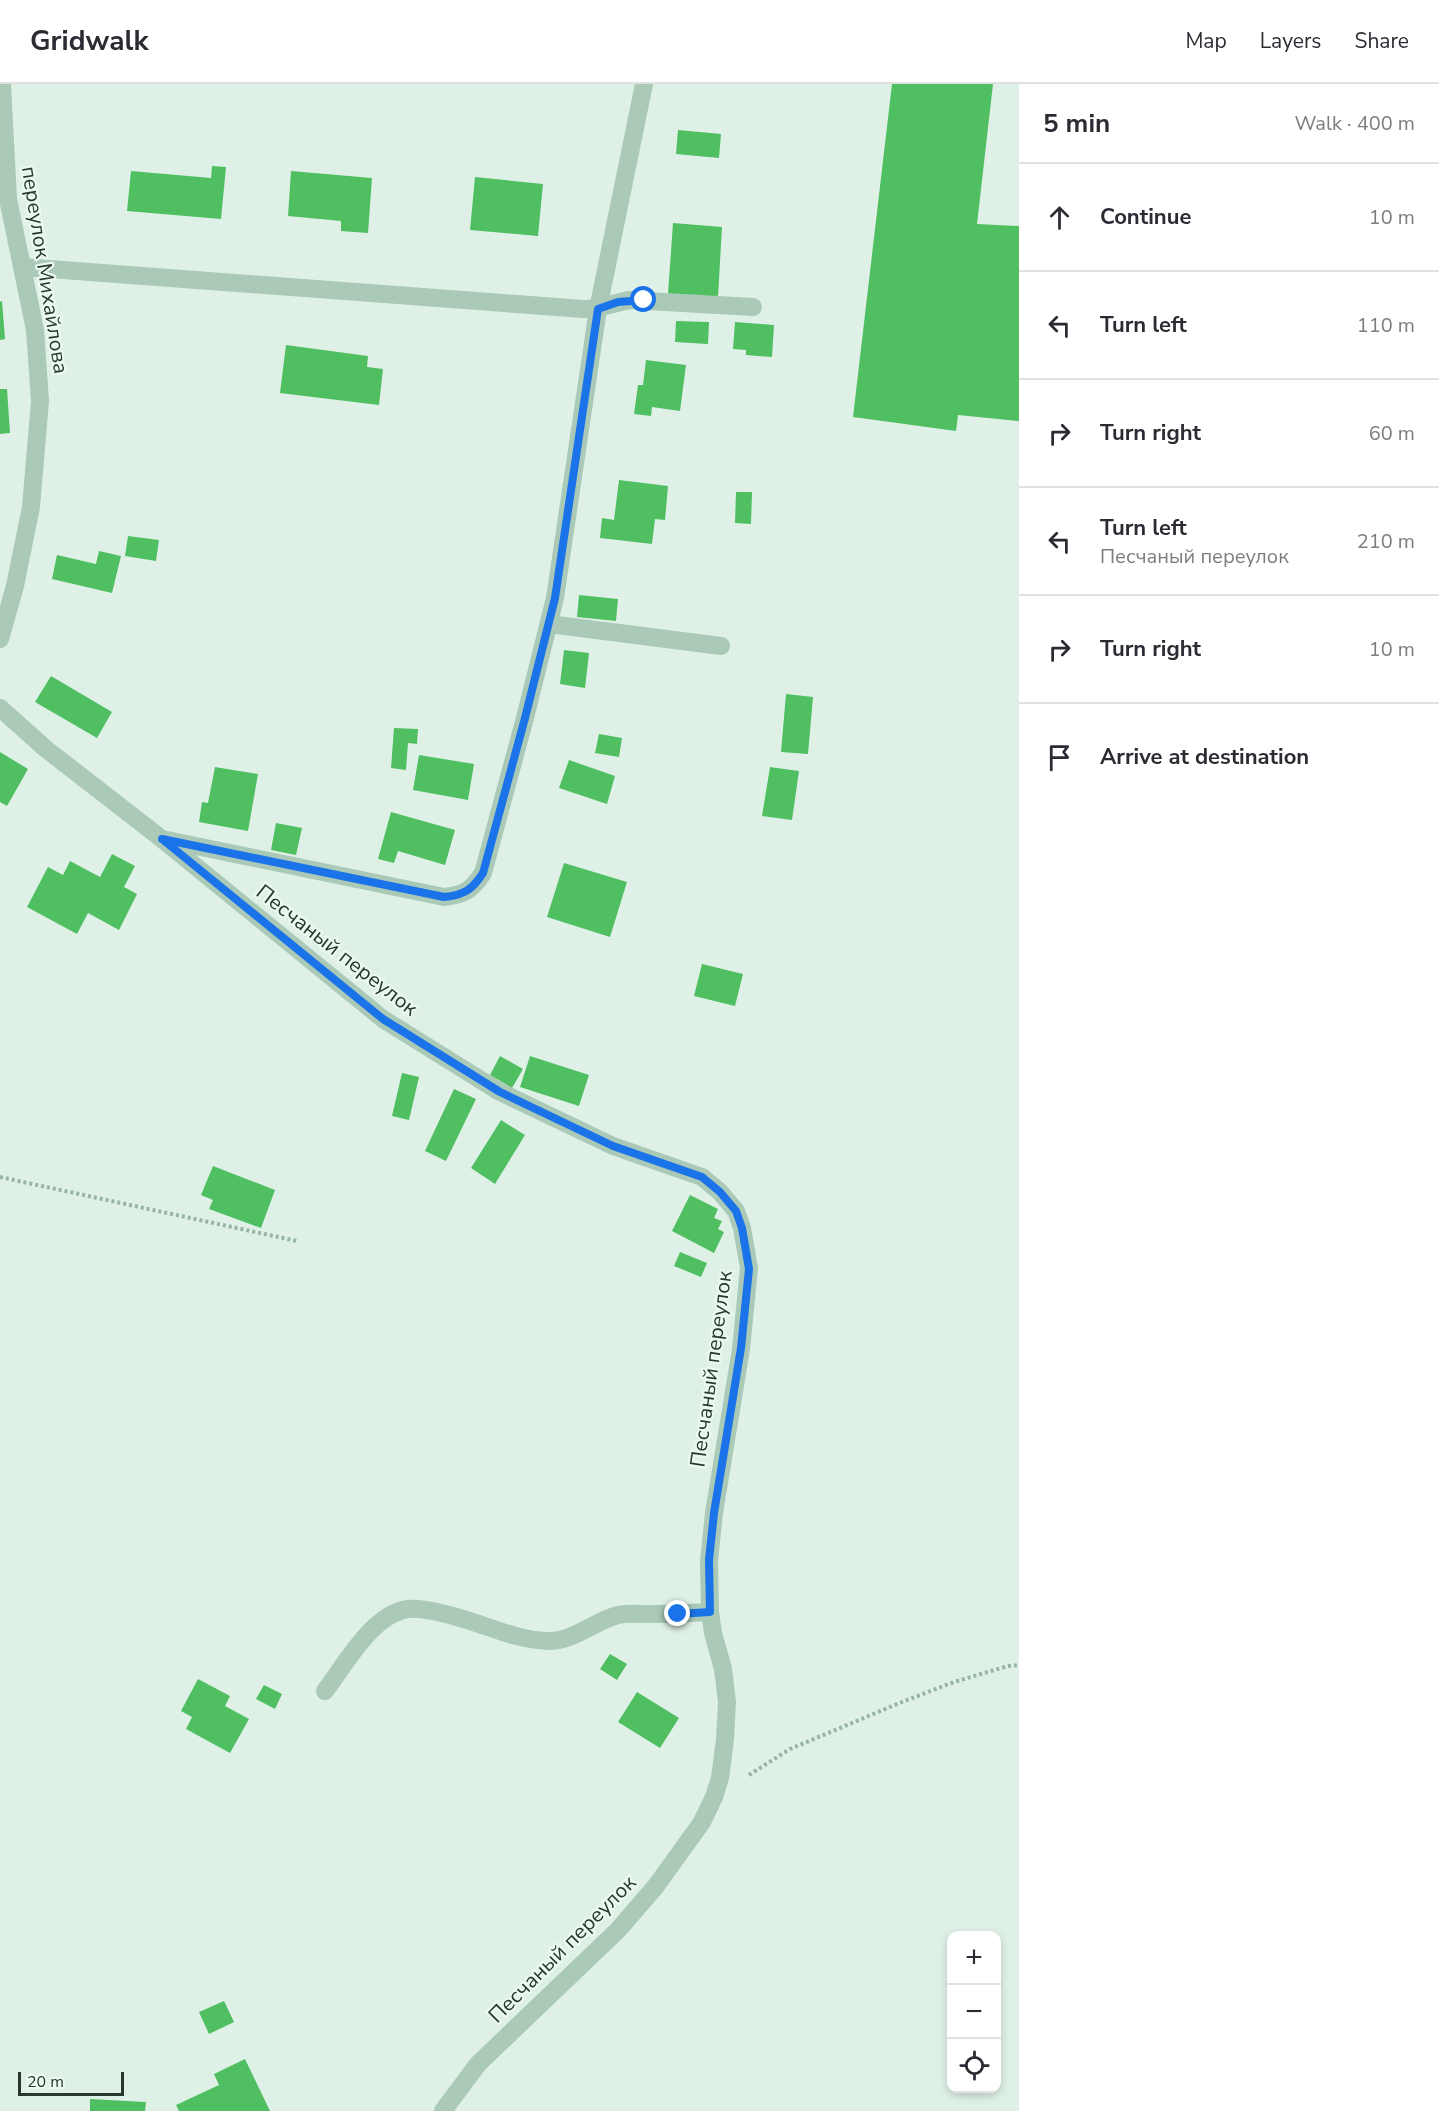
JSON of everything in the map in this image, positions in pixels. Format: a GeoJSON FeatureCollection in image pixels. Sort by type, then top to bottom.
{"type":"FeatureCollection","features":[{"type":"Feature","properties":{"kind":"lane","name":"переулок Михайлова"},"geometry":{"type":"LineString","coordinates":[[0,639],[15,586],[31,507],[40,400],[35,330],[7,190],[2,84]]}},
{"type":"Feature","properties":{"kind":"lane"},"geometry":{"type":"LineString","coordinates":[[162,839],[423,894],[444,897],[460,895],[476,884],[483,873],[555,598],[598,309],[644,84]]}},
{"type":"Feature","properties":{"kind":"lane"},"geometry":{"type":"LineString","coordinates":[[23,267],[598,309],[630,300],[753,307]]}},
{"type":"Feature","properties":{"kind":"lane"},"geometry":{"type":"LineString","coordinates":[[549,624],[721,646]]}},
{"type":"Feature","properties":{"kind":"lane","name":"Песчаный переулок"},"geometry":{"type":"LineString","coordinates":[[0,708],[46,749],[162,839],[383,1019],[500,1092],[613,1146],[702,1177],[720,1192],[736,1211],[742,1228],[749,1269],[741,1348],[714,1513],[709,1560],[710,1612],[713,1634],[723,1669],[727,1702],[720,1778],[714,1797],[702,1822],[687,1844],[641,1904],[618,1930],[478,2064],[443,2111]]}},
{"type":"Feature","properties":{"kind":"lane"},"geometry":{"type":"LineString","coordinates":[[325,1691],[369,1632],[398,1611],[410,1609],[457,1617],[504,1633],[533,1640],[552,1641],[567,1639],[620,1614],[710,1612]]}},
{"type":"Feature","properties":{"kind":"path"},"geometry":{"type":"LineString","coordinates":[[0,1178],[297,1241]]}},
{"type":"Feature","properties":{"kind":"path"},"geometry":{"type":"LineString","coordinates":[[714,1797],[790,1749],[954,1682],[1019,1665]]}},
{"type":"Feature","properties":{"kind":"building"},"geometry":{"type":"Polygon","coordinates":[[[892,84],[993,84],[977,224],[1019,226],[1019,421],[958,415],[956,431],[853,417],[892,84]]]}},
{"type":"Feature","properties":{"kind":"building"},"geometry":{"type":"Polygon","coordinates":[[[678,130],[721,134],[719,158],[676,154],[678,130]]]}},
{"type":"Feature","properties":{"kind":"building"},"geometry":{"type":"Polygon","coordinates":[[[212,166],[226,167],[221,219],[127,211],[131,171],[211,178],[212,166]]]}},
{"type":"Feature","properties":{"kind":"building"},"geometry":{"type":"Polygon","coordinates":[[[291,171],[372,178],[368,233],[341,231],[341,221],[288,216],[291,171]]]}},
{"type":"Feature","properties":{"kind":"building"},"geometry":{"type":"Polygon","coordinates":[[[475,177],[543,184],[538,236],[470,230],[475,177]]]}},
{"type":"Feature","properties":{"kind":"building"},"geometry":{"type":"Polygon","coordinates":[[[673,223],[722,227],[718,297],[668,294],[673,223]]]}},
{"type":"Feature","properties":{"kind":"building"},"geometry":{"type":"Polygon","coordinates":[[[2,301],[5,339],[0,340],[0,302],[2,301]]]}},
{"type":"Feature","properties":{"kind":"building"},"geometry":{"type":"Polygon","coordinates":[[[676,321],[709,322],[708,344],[675,342],[676,321]]]}},
{"type":"Feature","properties":{"kind":"building"},"geometry":{"type":"Polygon","coordinates":[[[735,322],[774,325],[772,357],[746,355],[746,350],[733,349],[735,322]]]}},
{"type":"Feature","properties":{"kind":"building"},"geometry":{"type":"Polygon","coordinates":[[[286,345],[368,356],[367,367],[383,369],[379,405],[280,393],[286,345]]]}},
{"type":"Feature","properties":{"kind":"building"},"geometry":{"type":"Polygon","coordinates":[[[646,360],[686,365],[680,411],[652,407],[651,416],[634,414],[638,385],[643,385],[646,360]]]}},
{"type":"Feature","properties":{"kind":"building"},"geometry":{"type":"Polygon","coordinates":[[[0,389],[7,389],[10,433],[0,434],[0,389]]]}},
{"type":"Feature","properties":{"kind":"building"},"geometry":{"type":"Polygon","coordinates":[[[619,480],[668,486],[665,520],[655,519],[652,544],[600,538],[602,518],[614,520],[619,480]]]}},
{"type":"Feature","properties":{"kind":"building"},"geometry":{"type":"Polygon","coordinates":[[[736,492],[752,492],[751,524],[735,523],[736,492]]]}},
{"type":"Feature","properties":{"kind":"building"},"geometry":{"type":"Polygon","coordinates":[[[128,536],[159,540],[156,561],[125,556],[128,536]]]}},
{"type":"Feature","properties":{"kind":"building"},"geometry":{"type":"Polygon","coordinates":[[[99,551],[121,556],[112,593],[52,579],[57,555],[96,564],[99,551]]]}},
{"type":"Feature","properties":{"kind":"building"},"geometry":{"type":"Polygon","coordinates":[[[579,595],[618,599],[616,621],[577,617],[579,595]]]}},
{"type":"Feature","properties":{"kind":"building"},"geometry":{"type":"Polygon","coordinates":[[[564,650],[589,653],[585,688],[560,684],[564,650]]]}},
{"type":"Feature","properties":{"kind":"building"},"geometry":{"type":"Polygon","coordinates":[[[51,676],[112,712],[97,738],[35,702],[51,676]]]}},
{"type":"Feature","properties":{"kind":"building"},"geometry":{"type":"Polygon","coordinates":[[[786,694],[813,697],[808,754],[781,752],[786,694]]]}},
{"type":"Feature","properties":{"kind":"building"},"geometry":{"type":"Polygon","coordinates":[[[394,728],[418,729],[417,744],[408,743],[406,770],[391,768],[394,728]]]}},
{"type":"Feature","properties":{"kind":"building"},"geometry":{"type":"Polygon","coordinates":[[[599,734],[622,738],[619,757],[595,753],[599,734]]]}},
{"type":"Feature","properties":{"kind":"building"},"geometry":{"type":"Polygon","coordinates":[[[0,752],[28,769],[7,806],[0,802],[0,752]]]}},
{"type":"Feature","properties":{"kind":"building"},"geometry":{"type":"Polygon","coordinates":[[[419,755],[474,764],[468,800],[413,790],[419,755]]]}},
{"type":"Feature","properties":{"kind":"building"},"geometry":{"type":"Polygon","coordinates":[[[569,760],[615,776],[607,804],[559,788],[569,760]]]}},
{"type":"Feature","properties":{"kind":"building"},"geometry":{"type":"Polygon","coordinates":[[[215,767],[258,774],[248,831],[199,822],[202,802],[208,803],[215,767]]]}},
{"type":"Feature","properties":{"kind":"building"},"geometry":{"type":"Polygon","coordinates":[[[770,767],[799,771],[792,820],[762,816],[770,767]]]}},
{"type":"Feature","properties":{"kind":"building"},"geometry":{"type":"Polygon","coordinates":[[[391,812],[455,830],[445,865],[398,851],[394,863],[378,859],[391,812]]]}},
{"type":"Feature","properties":{"kind":"building"},"geometry":{"type":"Polygon","coordinates":[[[276,823],[302,828],[296,855],[271,850],[276,823]]]}},
{"type":"Feature","properties":{"kind":"building"},"geometry":{"type":"Polygon","coordinates":[[[112,854],[135,866],[124,887],[137,894],[119,930],[88,913],[77,934],[27,907],[48,867],[63,875],[70,861],[100,877],[112,854]]]}},
{"type":"Feature","properties":{"kind":"building"},"geometry":{"type":"Polygon","coordinates":[[[564,863],[627,882],[610,937],[547,917],[564,863]]]}},
{"type":"Feature","properties":{"kind":"building"},"geometry":{"type":"Polygon","coordinates":[[[702,964],[743,974],[735,1006],[694,996],[702,964]]]}},
{"type":"Feature","properties":{"kind":"building"},"geometry":{"type":"Polygon","coordinates":[[[500,1056],[523,1069],[512,1088],[490,1075],[500,1056]]]}},
{"type":"Feature","properties":{"kind":"building"},"geometry":{"type":"Polygon","coordinates":[[[530,1056],[589,1075],[579,1106],[520,1087],[530,1056]]]}},
{"type":"Feature","properties":{"kind":"building"},"geometry":{"type":"Polygon","coordinates":[[[402,1073],[419,1077],[409,1120],[392,1116],[402,1073]]]}},
{"type":"Feature","properties":{"kind":"building"},"geometry":{"type":"Polygon","coordinates":[[[454,1089],[476,1099],[446,1161],[425,1151],[454,1089]]]}},
{"type":"Feature","properties":{"kind":"building"},"geometry":{"type":"Polygon","coordinates":[[[501,1120],[525,1135],[495,1184],[471,1168],[501,1120]]]}},
{"type":"Feature","properties":{"kind":"building"},"geometry":{"type":"Polygon","coordinates":[[[213,1166],[275,1190],[261,1228],[209,1209],[213,1200],[201,1195],[213,1166]]]}},
{"type":"Feature","properties":{"kind":"building"},"geometry":{"type":"Polygon","coordinates":[[[690,1195],[718,1209],[714,1218],[722,1221],[718,1229],[724,1232],[714,1253],[672,1231],[690,1195]]]}},
{"type":"Feature","properties":{"kind":"building"},"geometry":{"type":"Polygon","coordinates":[[[680,1252],[707,1263],[701,1277],[674,1266],[680,1252]]]}},
{"type":"Feature","properties":{"kind":"building"},"geometry":{"type":"Polygon","coordinates":[[[610,1654],[627,1664],[617,1680],[600,1669],[610,1654]]]}},
{"type":"Feature","properties":{"kind":"building"},"geometry":{"type":"Polygon","coordinates":[[[198,1679],[230,1696],[225,1706],[249,1719],[230,1753],[186,1729],[192,1717],[181,1711],[198,1679]]]}},
{"type":"Feature","properties":{"kind":"building"},"geometry":{"type":"Polygon","coordinates":[[[264,1685],[282,1694],[275,1709],[256,1699],[264,1685]]]}},
{"type":"Feature","properties":{"kind":"building"},"geometry":{"type":"Polygon","coordinates":[[[637,1692],[679,1718],[660,1748],[618,1722],[637,1692]]]}},
{"type":"Feature","properties":{"kind":"building"},"geometry":{"type":"Polygon","coordinates":[[[224,2001],[234,2022],[209,2034],[199,2012],[224,2001]]]}},
{"type":"Feature","properties":{"kind":"building"},"geometry":{"type":"Polygon","coordinates":[[[245,2059],[270,2111],[179,2111],[176,2105],[219,2085],[214,2074],[245,2059]]]}},
{"type":"Feature","properties":{"kind":"building"},"geometry":{"type":"Polygon","coordinates":[[[90,2099],[146,2102],[145,2111],[90,2111],[90,2099]]]}},
{"type":"Feature","properties":{"kind":"route"},"geometry":{"type":"LineString","coordinates":[[644,300],[618,302],[598,309],[555,598],[483,873],[476,884],[460,895],[444,897],[423,894],[162,839],[383,1019],[500,1092],[613,1146],[702,1177],[720,1192],[736,1211],[742,1228],[749,1269],[741,1348],[714,1513],[709,1560],[710,1612],[678,1614]]}}]}
